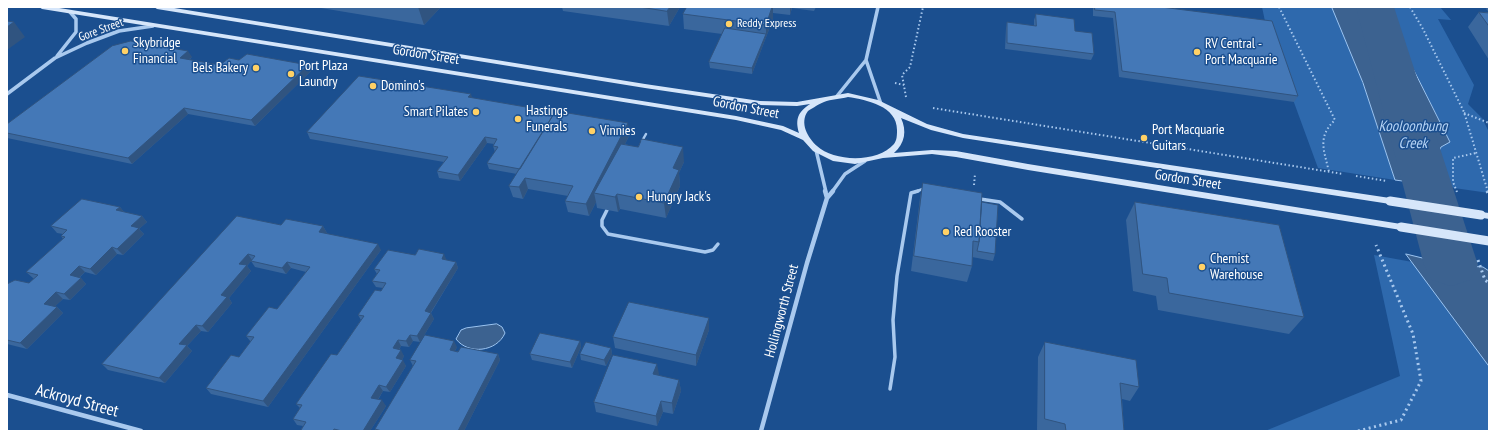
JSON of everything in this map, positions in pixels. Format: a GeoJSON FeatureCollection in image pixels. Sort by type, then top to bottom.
{"type":"FeatureCollection","features":[{"type":"Feature","properties":{"kind":"main road","name":"Gordon Street"},"geometry":{"type":"LineString","coordinates":[[42,7],[736,118],[783,128],[804,138]]}},
{"type":"Feature","properties":{"kind":"main road","name":"Gordon Street"},"geometry":{"type":"LineString","coordinates":[[157,7],[747,101],[774,104],[796,104],[824,99]]}},
{"type":"Feature","properties":{"kind":"main road"},"geometry":{"type":"LineString","coordinates":[[837,96],[860,96],[885,106],[896,116],[901,126],[902,132],[898,144],[883,156],[865,161],[845,161],[816,150],[804,138],[801,131],[802,117],[808,108],[824,99],[837,96]]}},
{"type":"Feature","properties":{"kind":"main road","name":"Gordon Street"},"geometry":{"type":"LineString","coordinates":[[885,106],[915,123],[937,131],[968,137],[1485,216]]}},
{"type":"Feature","properties":{"kind":"main road","name":"Gordon Street"},"geometry":{"type":"LineString","coordinates":[[883,156],[932,152],[956,154],[1489,242]]}},
{"type":"Feature","properties":{"kind":"street"},"geometry":{"type":"LineString","coordinates":[[837,96],[866,60],[878,7]]}},
{"type":"Feature","properties":{"kind":"street","name":"Gore Street"},"geometry":{"type":"LineString","coordinates":[[55,58],[76,32],[76,19],[70,12]]}},
{"type":"Feature","properties":{"kind":"street","name":"Gore Street"},"geometry":{"type":"LineString","coordinates":[[7,94],[55,58],[87,43],[119,31],[155,25]]}},
{"type":"Feature","properties":{"kind":"street"},"geometry":{"type":"LineString","coordinates":[[866,60],[885,106]]}},
{"type":"Feature","properties":{"kind":"street"},"geometry":{"type":"LineString","coordinates":[[816,150],[828,198]]}},
{"type":"Feature","properties":{"kind":"street","name":"Hollingworth Street"},"geometry":{"type":"LineString","coordinates":[[761,431],[806,262],[828,198],[845,174],[865,161]]}},
{"type":"Feature","properties":{"kind":"street","name":"Ackroyd Street"},"geometry":{"type":"LineString","coordinates":[[7,395],[141,431]]}},
{"type":"Feature","properties":{"kind":"lane"},"geometry":{"type":"LineString","coordinates":[[639,147],[646,134]]}},
{"type":"Feature","properties":{"kind":"lane"},"geometry":{"type":"LineString","coordinates":[[890,389],[895,357],[893,320],[896,290],[911,193],[924,188],[932,190]]}},
{"type":"Feature","properties":{"kind":"lane"},"geometry":{"type":"LineString","coordinates":[[977,198],[1000,202],[1022,219]]}},
{"type":"Feature","properties":{"kind":"lane"},"geometry":{"type":"LineString","coordinates":[[606,210],[601,221],[601,226],[608,234],[705,252],[713,250],[718,244]]}},
{"type":"Feature","properties":{"kind":"path"},"geometry":{"type":"LineString","coordinates":[[907,99],[902,75],[910,67],[923,7]]}},
{"type":"Feature","properties":{"kind":"path"},"geometry":{"type":"LineString","coordinates":[[1279,7],[1335,120],[1326,127],[1322,136],[1329,172]]}},
{"type":"Feature","properties":{"kind":"path"},"geometry":{"type":"LineString","coordinates":[[1410,7],[1423,29],[1464,112],[1489,196]]}},
{"type":"Feature","properties":{"kind":"path"},"geometry":{"type":"LineString","coordinates":[[895,83],[904,84]]}},
{"type":"Feature","properties":{"kind":"path"},"geometry":{"type":"LineString","coordinates":[[929,108],[1356,176]]}},
{"type":"Feature","properties":{"kind":"path"},"geometry":{"type":"LineString","coordinates":[[1464,112],[1489,123]]}},
{"type":"Feature","properties":{"kind":"path"},"geometry":{"type":"LineString","coordinates":[[1358,431],[1401,420],[1422,381],[1413,334],[1376,246]]}},
{"type":"Feature","properties":{"kind":"shaded area"},"geometry":{"type":"Polygon","coordinates":[[[1262,7],[1332,7],[1363,83],[1395,180],[1318,168],[1266,26],[1262,7]]]}},
{"type":"Feature","properties":{"kind":"shaded area"},"geometry":{"type":"Polygon","coordinates":[[[1382,7],[1440,7],[1451,20],[1438,19],[1474,85],[1468,104],[1482,118],[1489,132],[1489,193],[1447,187],[1437,169],[1435,159],[1441,147],[1450,141],[1382,7]]]}},
{"type":"Feature","properties":{"kind":"shaded area"},"geometry":{"type":"Polygon","coordinates":[[[1374,255],[1489,276],[1489,431],[1265,431],[1400,376],[1374,255]]]}},
{"type":"Feature","properties":{"kind":"water","name":"Kooloonbung Creek"},"geometry":{"type":"Polygon","coordinates":[[[1332,7],[1382,7],[1450,142],[1441,147],[1435,159],[1437,169],[1447,187],[1395,180],[1363,83],[1332,7]]]}},
{"type":"Feature","properties":{"kind":"water"},"geometry":{"type":"Polygon","coordinates":[[[1406,254],[1451,265],[1483,267],[1489,271],[1489,366],[1406,254]]]}},
{"type":"Feature","properties":{"kind":"water"},"geometry":{"type":"Polygon","coordinates":[[[497,324],[502,327],[505,333],[496,344],[489,347],[475,349],[461,344],[456,339],[461,330],[466,328],[497,324]]]}},
{"type":"Feature","properties":{"kind":"building"},"geometry":{"type":"Polygon","coordinates":[[[640,7],[670,7],[667,11],[640,7]]]}},
{"type":"Feature","properties":{"kind":"building"},"geometry":{"type":"Polygon","coordinates":[[[687,7],[772,7],[766,25],[683,14],[687,7]]]}},
{"type":"Feature","properties":{"kind":"building","name":"RV Central - Port Macquarie"},"geometry":{"type":"Polygon","coordinates":[[[1095,7],[1161,7],[1272,21],[1298,96],[1122,71],[1115,12],[1095,10],[1095,7]]]}},
{"type":"Feature","properties":{"kind":"building"},"geometry":{"type":"Polygon","coordinates":[[[1479,12],[1489,13],[1489,26],[1479,12]]]}},
{"type":"Feature","properties":{"kind":"building"},"geometry":{"type":"Polygon","coordinates":[[[1036,14],[1074,19],[1075,31],[1092,33],[1094,54],[1007,43],[1007,22],[1036,26],[1036,14]]]}},
{"type":"Feature","properties":{"kind":"building"},"geometry":{"type":"Polygon","coordinates":[[[7,21],[14,22],[7,27],[7,21]]]}},
{"type":"Feature","properties":{"kind":"building"},"geometry":{"type":"Polygon","coordinates":[[[725,28],[766,34],[752,68],[709,62],[725,28]]]}},
{"type":"Feature","properties":{"kind":"building"},"geometry":{"type":"Polygon","coordinates":[[[131,41],[188,51],[180,58],[220,65],[229,58],[239,60],[247,54],[308,65],[251,120],[184,108],[128,158],[7,133],[7,124],[112,46],[131,41]]]}},
{"type":"Feature","properties":{"kind":"building"},"geometry":{"type":"Polygon","coordinates":[[[359,76],[471,94],[468,97],[555,112],[520,169],[487,163],[498,147],[493,146],[497,139],[485,137],[458,175],[437,171],[448,157],[307,132],[359,76]]]}},
{"type":"Feature","properties":{"kind":"building"},"geometry":{"type":"Polygon","coordinates":[[[556,111],[628,123],[586,204],[565,201],[573,186],[525,178],[519,187],[509,186],[556,111]]]}},
{"type":"Feature","properties":{"kind":"building","name":"Hungry Jack's"},"geometry":{"type":"Polygon","coordinates":[[[642,139],[683,147],[673,168],[679,170],[664,203],[617,194],[615,197],[594,193],[621,144],[638,147],[642,139]]]}},
{"type":"Feature","properties":{"kind":"building","name":"Red Rooster"},"geometry":{"type":"Polygon","coordinates":[[[923,183],[982,193],[979,242],[973,241],[972,266],[914,256],[923,183]]]}},
{"type":"Feature","properties":{"kind":"building"},"geometry":{"type":"Polygon","coordinates":[[[82,199],[120,207],[116,210],[142,216],[131,226],[139,228],[117,249],[112,247],[90,269],[79,266],[70,275],[81,278],[64,294],[56,292],[44,304],[57,307],[20,343],[7,340],[7,284],[15,280],[29,283],[38,275],[26,272],[65,237],[61,236],[67,230],[51,226],[82,199]]]}},
{"type":"Feature","properties":{"kind":"building"},"geometry":{"type":"Polygon","coordinates":[[[982,202],[998,205],[995,254],[977,251],[982,202]]]}},
{"type":"Feature","properties":{"kind":"building","name":"Chemist Warehouse"},"geometry":{"type":"Polygon","coordinates":[[[1135,202],[1279,225],[1304,317],[1169,293],[1167,278],[1143,274],[1135,202]]]}},
{"type":"Feature","properties":{"kind":"building"},"geometry":{"type":"Polygon","coordinates":[[[237,216],[281,225],[286,219],[323,226],[319,232],[378,244],[263,401],[206,388],[231,355],[239,357],[254,337],[246,336],[269,307],[277,309],[310,267],[287,262],[282,268],[251,261],[255,256],[248,254],[239,264],[247,265],[221,295],[227,297],[202,326],[196,325],[179,344],[187,345],[159,378],[102,364],[237,216]]]}},
{"type":"Feature","properties":{"kind":"building"},"geometry":{"type":"Polygon","coordinates":[[[419,249],[444,254],[442,259],[456,262],[425,311],[431,313],[417,336],[410,335],[406,341],[398,340],[393,348],[401,350],[396,358],[403,360],[386,387],[379,385],[371,398],[382,400],[363,431],[342,431],[334,429],[333,431],[301,430],[306,422],[293,419],[302,405],[296,404],[331,354],[337,355],[364,316],[358,315],[375,290],[381,291],[386,283],[372,281],[380,270],[374,269],[388,250],[415,255],[419,249]]]}},
{"type":"Feature","properties":{"kind":"building"},"geometry":{"type":"Polygon","coordinates":[[[629,302],[709,318],[696,355],[613,337],[629,302]]]}},
{"type":"Feature","properties":{"kind":"building"},"geometry":{"type":"Polygon","coordinates":[[[540,333],[580,341],[570,362],[530,354],[540,333]]]}},
{"type":"Feature","properties":{"kind":"building"},"geometry":{"type":"Polygon","coordinates":[[[425,335],[454,341],[450,350],[458,352],[461,347],[498,354],[458,431],[382,431],[375,429],[416,361],[410,360],[425,335]]]}},
{"type":"Feature","properties":{"kind":"building"},"geometry":{"type":"Polygon","coordinates":[[[586,342],[611,348],[604,360],[580,354],[586,342]]]}},
{"type":"Feature","properties":{"kind":"building"},"geometry":{"type":"Polygon","coordinates":[[[1045,342],[1136,360],[1139,387],[1120,383],[1124,431],[1066,431],[1065,424],[1045,419],[1045,342]]]}},
{"type":"Feature","properties":{"kind":"building"},"geometry":{"type":"Polygon","coordinates":[[[613,355],[657,364],[653,374],[679,380],[672,403],[661,401],[656,416],[594,402],[613,355]]]}},
{"type":"Feature","properties":{"kind":"waterway"},"geometry":{"type":"LineString","coordinates":[[1375,7],[1451,265]]}},
{"type":"Feature","properties":{"kind":"place","name":"Reddy Express"},"geometry":{"type":"Point","coordinates":[729,24]}},
{"type":"Feature","properties":{"kind":"place","name":"Skybridge Financial"},"geometry":{"type":"Point","coordinates":[125,51]}},
{"type":"Feature","properties":{"kind":"place","name":"RV Central - Port Macquarie"},"geometry":{"type":"Point","coordinates":[1197,52]}},
{"type":"Feature","properties":{"kind":"place","name":"Bels Bakery"},"geometry":{"type":"Point","coordinates":[256,68]}},
{"type":"Feature","properties":{"kind":"place","name":"Port Plaza Laundry"},"geometry":{"type":"Point","coordinates":[291,74]}},
{"type":"Feature","properties":{"kind":"place","name":"Domino's"},"geometry":{"type":"Point","coordinates":[373,86]}},
{"type":"Feature","properties":{"kind":"place","name":"Smart Pilates"},"geometry":{"type":"Point","coordinates":[476,112]}},
{"type":"Feature","properties":{"kind":"place","name":"Hastings Funerals"},"geometry":{"type":"Point","coordinates":[518,119]}},
{"type":"Feature","properties":{"kind":"place","name":"Vinnies"},"geometry":{"type":"Point","coordinates":[592,131]}},
{"type":"Feature","properties":{"kind":"place","name":"Port Macquarie Guitars"},"geometry":{"type":"Point","coordinates":[1144,138]}},
{"type":"Feature","properties":{"kind":"place","name":"Hungry Jack's"},"geometry":{"type":"Point","coordinates":[639,197]}},
{"type":"Feature","properties":{"kind":"place","name":"Red Rooster"},"geometry":{"type":"Point","coordinates":[946,232]}},
{"type":"Feature","properties":{"kind":"place","name":"Chemist Warehouse"},"geometry":{"type":"Point","coordinates":[1202,267]}}]}
